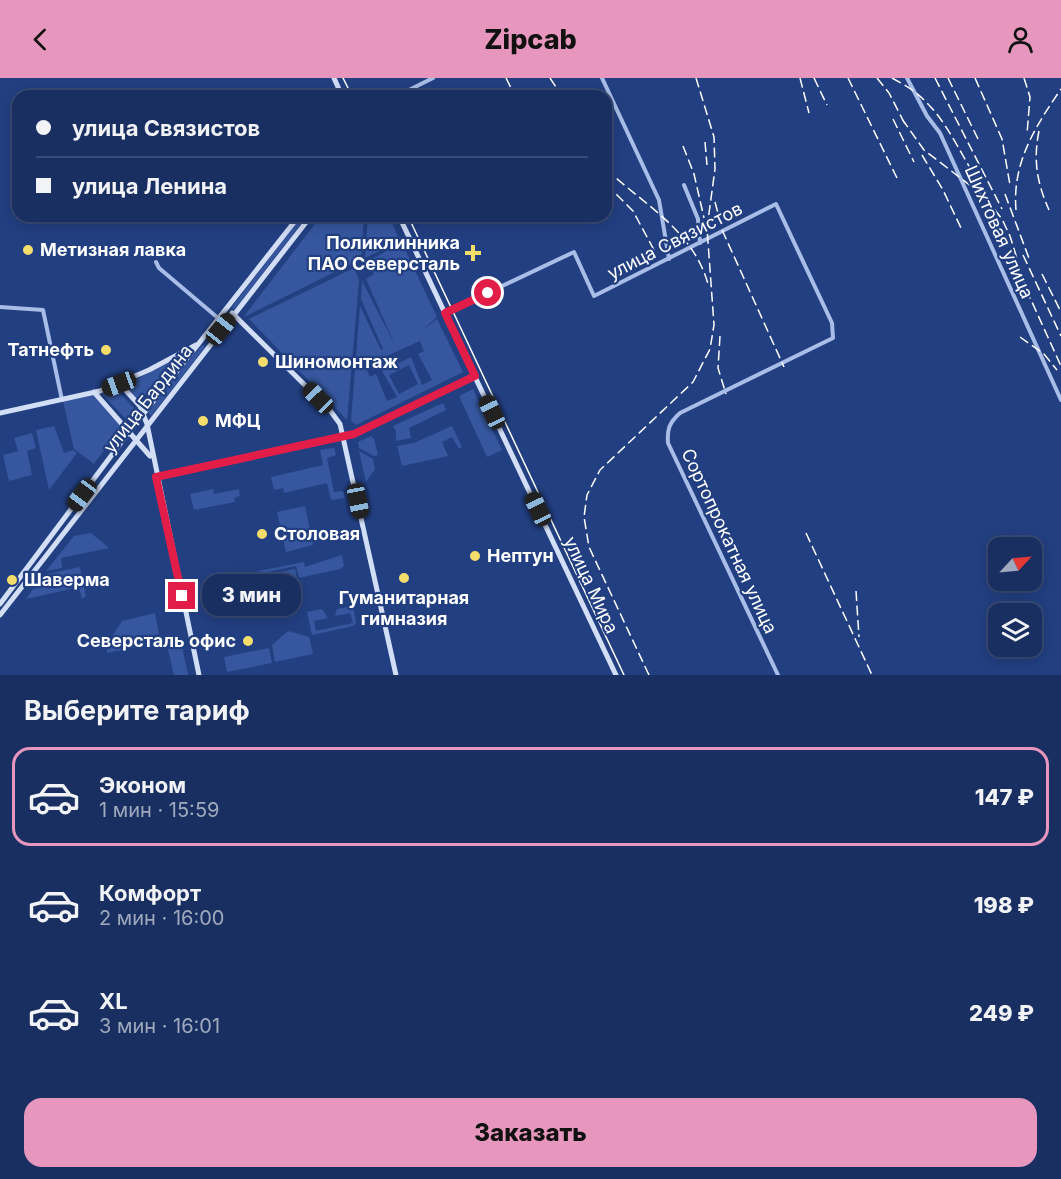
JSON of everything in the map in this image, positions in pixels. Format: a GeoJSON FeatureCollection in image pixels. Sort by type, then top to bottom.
{"type":"FeatureCollection","features":[{"type":"Feature","properties":{"kind":"main road","name":"улица Бардина"},"geometry":{"type":"LineString","coordinates":[[0,604],[130,431],[294,222]]}},
{"type":"Feature","properties":{"kind":"main road","name":"улица Бардина"},"geometry":{"type":"LineString","coordinates":[[0,615],[136,437],[305,222]]}},
{"type":"Feature","properties":{"kind":"main road","name":"улица Мира"},"geometry":{"type":"LineString","coordinates":[[402,222],[616,675]]}},
{"type":"Feature","properties":{"kind":"main road"},"geometry":{"type":"LineString","coordinates":[[226,308],[329,409],[344,436],[396,675]]}},
{"type":"Feature","properties":{"kind":"main road"},"geometry":{"type":"LineString","coordinates":[[0,413],[62,400],[119,384],[200,343]]}},
{"type":"Feature","properties":{"kind":"main road"},"geometry":{"type":"LineString","coordinates":[[119,384],[140,406],[147,424],[156,477],[199,675]]}},
{"type":"Feature","properties":{"kind":"main road"},"geometry":{"type":"LineString","coordinates":[[94,392],[136,437],[153,461]]}},
{"type":"Feature","properties":{"kind":"main road"},"geometry":{"type":"LineString","coordinates":[[27,568],[34,573]]}},
{"type":"Feature","properties":{"kind":"street"},"geometry":{"type":"LineString","coordinates":[[409,90],[433,78]]}},
{"type":"Feature","properties":{"kind":"street","name":"Шихтовая улица"},"geometry":{"type":"LineString","coordinates":[[907,78],[927,117],[940,134],[1061,400]]}},
{"type":"Feature","properties":{"kind":"street"},"geometry":{"type":"LineString","coordinates":[[612,99],[659,200],[669,259]]}},
{"type":"Feature","properties":{"kind":"street"},"geometry":{"type":"LineString","coordinates":[[684,185],[698,219],[700,243]]}},
{"type":"Feature","properties":{"kind":"street","name":"улица Связистов"},"geometry":{"type":"LineString","coordinates":[[445,313],[574,252],[594,296],[776,204]]}},
{"type":"Feature","properties":{"kind":"street","name":"Сортопрокатная улица"},"geometry":{"type":"LineString","coordinates":[[776,204],[832,323],[833,338],[680,413],[671,421],[667,431],[668,443],[778,675]]}},
{"type":"Feature","properties":{"kind":"street"},"geometry":{"type":"LineString","coordinates":[[156,262],[159,268],[218,318]]}},
{"type":"Feature","properties":{"kind":"street"},"geometry":{"type":"LineString","coordinates":[[0,307],[43,310],[62,400]]}},
{"type":"Feature","properties":{"kind":"street"},"geometry":{"type":"LineString","coordinates":[[156,477],[344,436],[375,424],[475,376]]}},
{"type":"Feature","properties":{"kind":"shaded area"},"geometry":{"type":"Polygon","coordinates":[[[297,222],[302,222],[234,310],[232,307],[297,222]]]}},
{"type":"Feature","properties":{"kind":"shaded area"},"geometry":{"type":"Polygon","coordinates":[[[316,222],[364,222],[361,259],[245,315],[316,222]]]}},
{"type":"Feature","properties":{"kind":"shaded area"},"geometry":{"type":"Polygon","coordinates":[[[368,222],[392,222],[400,241],[365,258],[368,222]]]}},
{"type":"Feature","properties":{"kind":"shaded area"},"geometry":{"type":"Polygon","coordinates":[[[402,243],[437,317],[420,332],[437,319],[463,372],[356,425],[351,421],[360,306],[381,350],[383,349],[361,299],[362,281],[395,345],[366,279],[374,274],[368,261],[402,243]],[[420,341],[365,366],[370,377],[376,374],[387,401],[397,397],[382,371],[411,357],[422,385],[432,380],[418,354],[424,351],[420,341]],[[409,365],[389,375],[399,394],[418,384],[409,365]]]}},
{"type":"Feature","properties":{"kind":"shaded area"},"geometry":{"type":"Polygon","coordinates":[[[354,268],[359,280],[347,420],[249,319],[354,268]]]}},
{"type":"Feature","properties":{"kind":"shaded area"},"geometry":{"type":"Polygon","coordinates":[[[202,345],[205,347],[151,416],[148,413],[202,345]]]}},
{"type":"Feature","properties":{"kind":"shaded area"},"geometry":{"type":"Polygon","coordinates":[[[173,361],[139,403],[125,390],[125,385],[173,361]]]}},
{"type":"Feature","properties":{"kind":"shaded area"},"geometry":{"type":"Polygon","coordinates":[[[473,389],[502,450],[487,457],[459,396],[473,389]]]}},
{"type":"Feature","properties":{"kind":"shaded area"},"geometry":{"type":"Polygon","coordinates":[[[111,390],[120,393],[135,409],[126,419],[102,394],[111,390]]]}},
{"type":"Feature","properties":{"kind":"shaded area"},"geometry":{"type":"Polygon","coordinates":[[[94,394],[123,425],[94,464],[74,449],[63,401],[94,394]]]}},
{"type":"Feature","properties":{"kind":"shaded area"},"geometry":{"type":"Polygon","coordinates":[[[443,403],[446,410],[409,428],[411,438],[396,441],[396,431],[393,426],[443,403]]]}},
{"type":"Feature","properties":{"kind":"shaded area"},"geometry":{"type":"Polygon","coordinates":[[[54,426],[64,453],[73,450],[77,453],[49,490],[36,430],[54,426]]]}},
{"type":"Feature","properties":{"kind":"shaded area"},"geometry":{"type":"Polygon","coordinates":[[[452,426],[462,447],[459,449],[452,437],[442,442],[448,456],[402,466],[397,446],[414,443],[452,426]]]}},
{"type":"Feature","properties":{"kind":"shaded area"},"geometry":{"type":"Polygon","coordinates":[[[32,433],[36,448],[27,451],[32,475],[9,481],[3,455],[18,451],[14,438],[32,433]]]}},
{"type":"Feature","properties":{"kind":"shaded area"},"geometry":{"type":"Polygon","coordinates":[[[371,436],[378,455],[374,456],[359,448],[358,442],[371,436]]]}},
{"type":"Feature","properties":{"kind":"shaded area"},"geometry":{"type":"Polygon","coordinates":[[[334,448],[336,455],[327,458],[334,492],[343,491],[345,498],[331,500],[327,483],[284,493],[283,488],[274,490],[271,477],[323,465],[320,450],[334,448]]]}},
{"type":"Feature","properties":{"kind":"shaded area"},"geometry":{"type":"Polygon","coordinates":[[[359,451],[373,459],[375,469],[366,482],[359,451]]]}},
{"type":"Feature","properties":{"kind":"shaded area"},"geometry":{"type":"Polygon","coordinates":[[[213,489],[214,494],[239,489],[240,496],[234,498],[235,502],[194,510],[190,494],[213,489]]]}},
{"type":"Feature","properties":{"kind":"shaded area"},"geometry":{"type":"Polygon","coordinates":[[[305,506],[313,545],[286,552],[277,512],[305,506]]]}},
{"type":"Feature","properties":{"kind":"shaded area"},"geometry":{"type":"Polygon","coordinates":[[[91,533],[109,548],[61,558],[62,568],[46,571],[74,536],[91,533]]]}},
{"type":"Feature","properties":{"kind":"shaded area"},"geometry":{"type":"Polygon","coordinates":[[[342,555],[344,566],[340,569],[299,578],[296,566],[259,574],[258,571],[304,562],[305,567],[342,555]]]}},
{"type":"Feature","properties":{"kind":"shaded area"},"geometry":{"type":"Polygon","coordinates":[[[80,567],[86,596],[82,599],[79,587],[26,599],[43,575],[80,567]]]}},
{"type":"Feature","properties":{"kind":"shaded area"},"geometry":{"type":"Polygon","coordinates":[[[295,569],[299,589],[282,598],[263,596],[260,576],[295,569]]]}},
{"type":"Feature","properties":{"kind":"shaded area"},"geometry":{"type":"Polygon","coordinates":[[[353,606],[356,623],[353,626],[312,635],[307,612],[322,609],[328,618],[314,621],[316,631],[353,623],[350,613],[335,616],[337,609],[353,606]]]}},
{"type":"Feature","properties":{"kind":"shaded area"},"geometry":{"type":"Polygon","coordinates":[[[155,613],[159,634],[152,636],[152,639],[161,639],[162,642],[107,653],[107,644],[122,621],[155,613]]]}},
{"type":"Feature","properties":{"kind":"shaded area"},"geometry":{"type":"Polygon","coordinates":[[[288,631],[309,637],[313,654],[275,662],[272,645],[288,631]]]}},
{"type":"Feature","properties":{"kind":"shaded area"},"geometry":{"type":"Polygon","coordinates":[[[181,642],[188,675],[174,675],[167,645],[181,642]]]}},
{"type":"Feature","properties":{"kind":"shaded area"},"geometry":{"type":"Polygon","coordinates":[[[269,648],[272,663],[227,672],[224,657],[269,648]]]}},
{"type":"Feature","properties":{"kind":"tram line"},"geometry":{"type":"LineString","coordinates":[[343,78],[349,90]]}},
{"type":"Feature","properties":{"kind":"tram line"},"geometry":{"type":"LineString","coordinates":[[411,222],[624,675]]}},
{"type":"Feature","properties":{"kind":"railway"},"geometry":{"type":"LineString","coordinates":[[506,78],[512,90]]}},
{"type":"Feature","properties":{"kind":"railway"},"geometry":{"type":"LineString","coordinates":[[550,78],[558,90]]}},
{"type":"Feature","properties":{"kind":"railway"},"geometry":{"type":"LineString","coordinates":[[649,675],[589,547],[584,517],[587,495],[600,470],[693,382],[710,349],[714,325],[707,228],[715,169],[714,137],[696,78]]}},
{"type":"Feature","properties":{"kind":"railway"},"geometry":{"type":"LineString","coordinates":[[800,78],[809,113]]}},
{"type":"Feature","properties":{"kind":"railway"},"geometry":{"type":"LineString","coordinates":[[814,78],[827,105]]}},
{"type":"Feature","properties":{"kind":"railway"},"geometry":{"type":"LineString","coordinates":[[848,78],[897,178]]}},
{"type":"Feature","properties":{"kind":"railway"},"geometry":{"type":"LineString","coordinates":[[877,78],[889,93],[906,126]]}},
{"type":"Feature","properties":{"kind":"railway"},"geometry":{"type":"LineString","coordinates":[[892,78],[916,93],[933,109],[986,192]]}},
{"type":"Feature","properties":{"kind":"railway"},"geometry":{"type":"LineString","coordinates":[[935,78],[1002,209]]}},
{"type":"Feature","properties":{"kind":"railway"},"geometry":{"type":"LineString","coordinates":[[948,78],[980,143]]}},
{"type":"Feature","properties":{"kind":"railway"},"geometry":{"type":"LineString","coordinates":[[975,78],[1002,139],[1010,185]]}},
{"type":"Feature","properties":{"kind":"railway"},"geometry":{"type":"LineString","coordinates":[[1024,78],[1030,97],[1027,134]]}},
{"type":"Feature","properties":{"kind":"railway"},"geometry":{"type":"LineString","coordinates":[[1016,210],[1018,177],[1027,146],[1042,117],[1061,89]]}},
{"type":"Feature","properties":{"kind":"railway"},"geometry":{"type":"LineString","coordinates":[[893,119],[914,162]]}},
{"type":"Feature","properties":{"kind":"railway"},"geometry":{"type":"LineString","coordinates":[[902,119],[924,150],[984,196],[1002,219],[1010,236],[1027,291],[1061,366]]}},
{"type":"Feature","properties":{"kind":"railway"},"geometry":{"type":"LineString","coordinates":[[1039,131],[1036,152],[1037,171],[1049,210]]}},
{"type":"Feature","properties":{"kind":"railway"},"geometry":{"type":"LineString","coordinates":[[705,142],[707,165]]}},
{"type":"Feature","properties":{"kind":"railway"},"geometry":{"type":"LineString","coordinates":[[683,146],[694,174],[704,218]]}},
{"type":"Feature","properties":{"kind":"railway"},"geometry":{"type":"LineString","coordinates":[[922,155],[943,190],[961,228]]}},
{"type":"Feature","properties":{"kind":"railway"},"geometry":{"type":"LineString","coordinates":[[612,174],[679,233],[701,265],[708,284]]}},
{"type":"Feature","properties":{"kind":"railway"},"geometry":{"type":"LineString","coordinates":[[612,190],[633,211],[654,250]]}},
{"type":"Feature","properties":{"kind":"railway"},"geometry":{"type":"LineString","coordinates":[[1005,194],[1030,261]]}},
{"type":"Feature","properties":{"kind":"railway"},"geometry":{"type":"LineString","coordinates":[[715,202],[723,232],[784,367]]}},
{"type":"Feature","properties":{"kind":"railway"},"geometry":{"type":"LineString","coordinates":[[1023,255],[1061,336]]}},
{"type":"Feature","properties":{"kind":"railway"},"geometry":{"type":"LineString","coordinates":[[1042,274],[1061,312]]}},
{"type":"Feature","properties":{"kind":"railway"},"geometry":{"type":"LineString","coordinates":[[720,336],[718,368],[726,394]]}},
{"type":"Feature","properties":{"kind":"railway"},"geometry":{"type":"LineString","coordinates":[[1020,337],[1044,354],[1057,370]]}},
{"type":"Feature","properties":{"kind":"railway"},"geometry":{"type":"LineString","coordinates":[[806,533],[872,675]]}},
{"type":"Feature","properties":{"kind":"railway"},"geometry":{"type":"LineString","coordinates":[[856,591],[859,637]]}},
{"type":"Feature","properties":{"kind":"place","name":"Метизная лавка"},"geometry":{"type":"Point","coordinates":[28,250]}},
{"type":"Feature","properties":{"kind":"place","name":"Поликлинника ПАО Северсталь"},"geometry":{"type":"Point","coordinates":[473,253]}},
{"type":"Feature","properties":{"kind":"place","name":"Татнефть"},"geometry":{"type":"Point","coordinates":[106,350]}},
{"type":"Feature","properties":{"kind":"place","name":"Шиномонтаж"},"geometry":{"type":"Point","coordinates":[263,362]}},
{"type":"Feature","properties":{"kind":"place","name":"МФЦ"},"geometry":{"type":"Point","coordinates":[203,421]}},
{"type":"Feature","properties":{"kind":"place","name":"Столовая"},"geometry":{"type":"Point","coordinates":[262,534]}},
{"type":"Feature","properties":{"kind":"place","name":"Нептун"},"geometry":{"type":"Point","coordinates":[475,556]}},
{"type":"Feature","properties":{"kind":"place","name":"Гуманитарная гимназия"},"geometry":{"type":"Point","coordinates":[404,578]}},
{"type":"Feature","properties":{"kind":"place","name":"Шаверма"},"geometry":{"type":"Point","coordinates":[12,580]}},
{"type":"Feature","properties":{"kind":"place","name":"Северсталь офис"},"geometry":{"type":"Point","coordinates":[248,641]}},
{"type":"Feature","properties":{"kind":"route"},"geometry":{"type":"LineString","coordinates":[[182,596],[156,477],[354,434],[475,376],[445,313],[488,293]]}}]}
